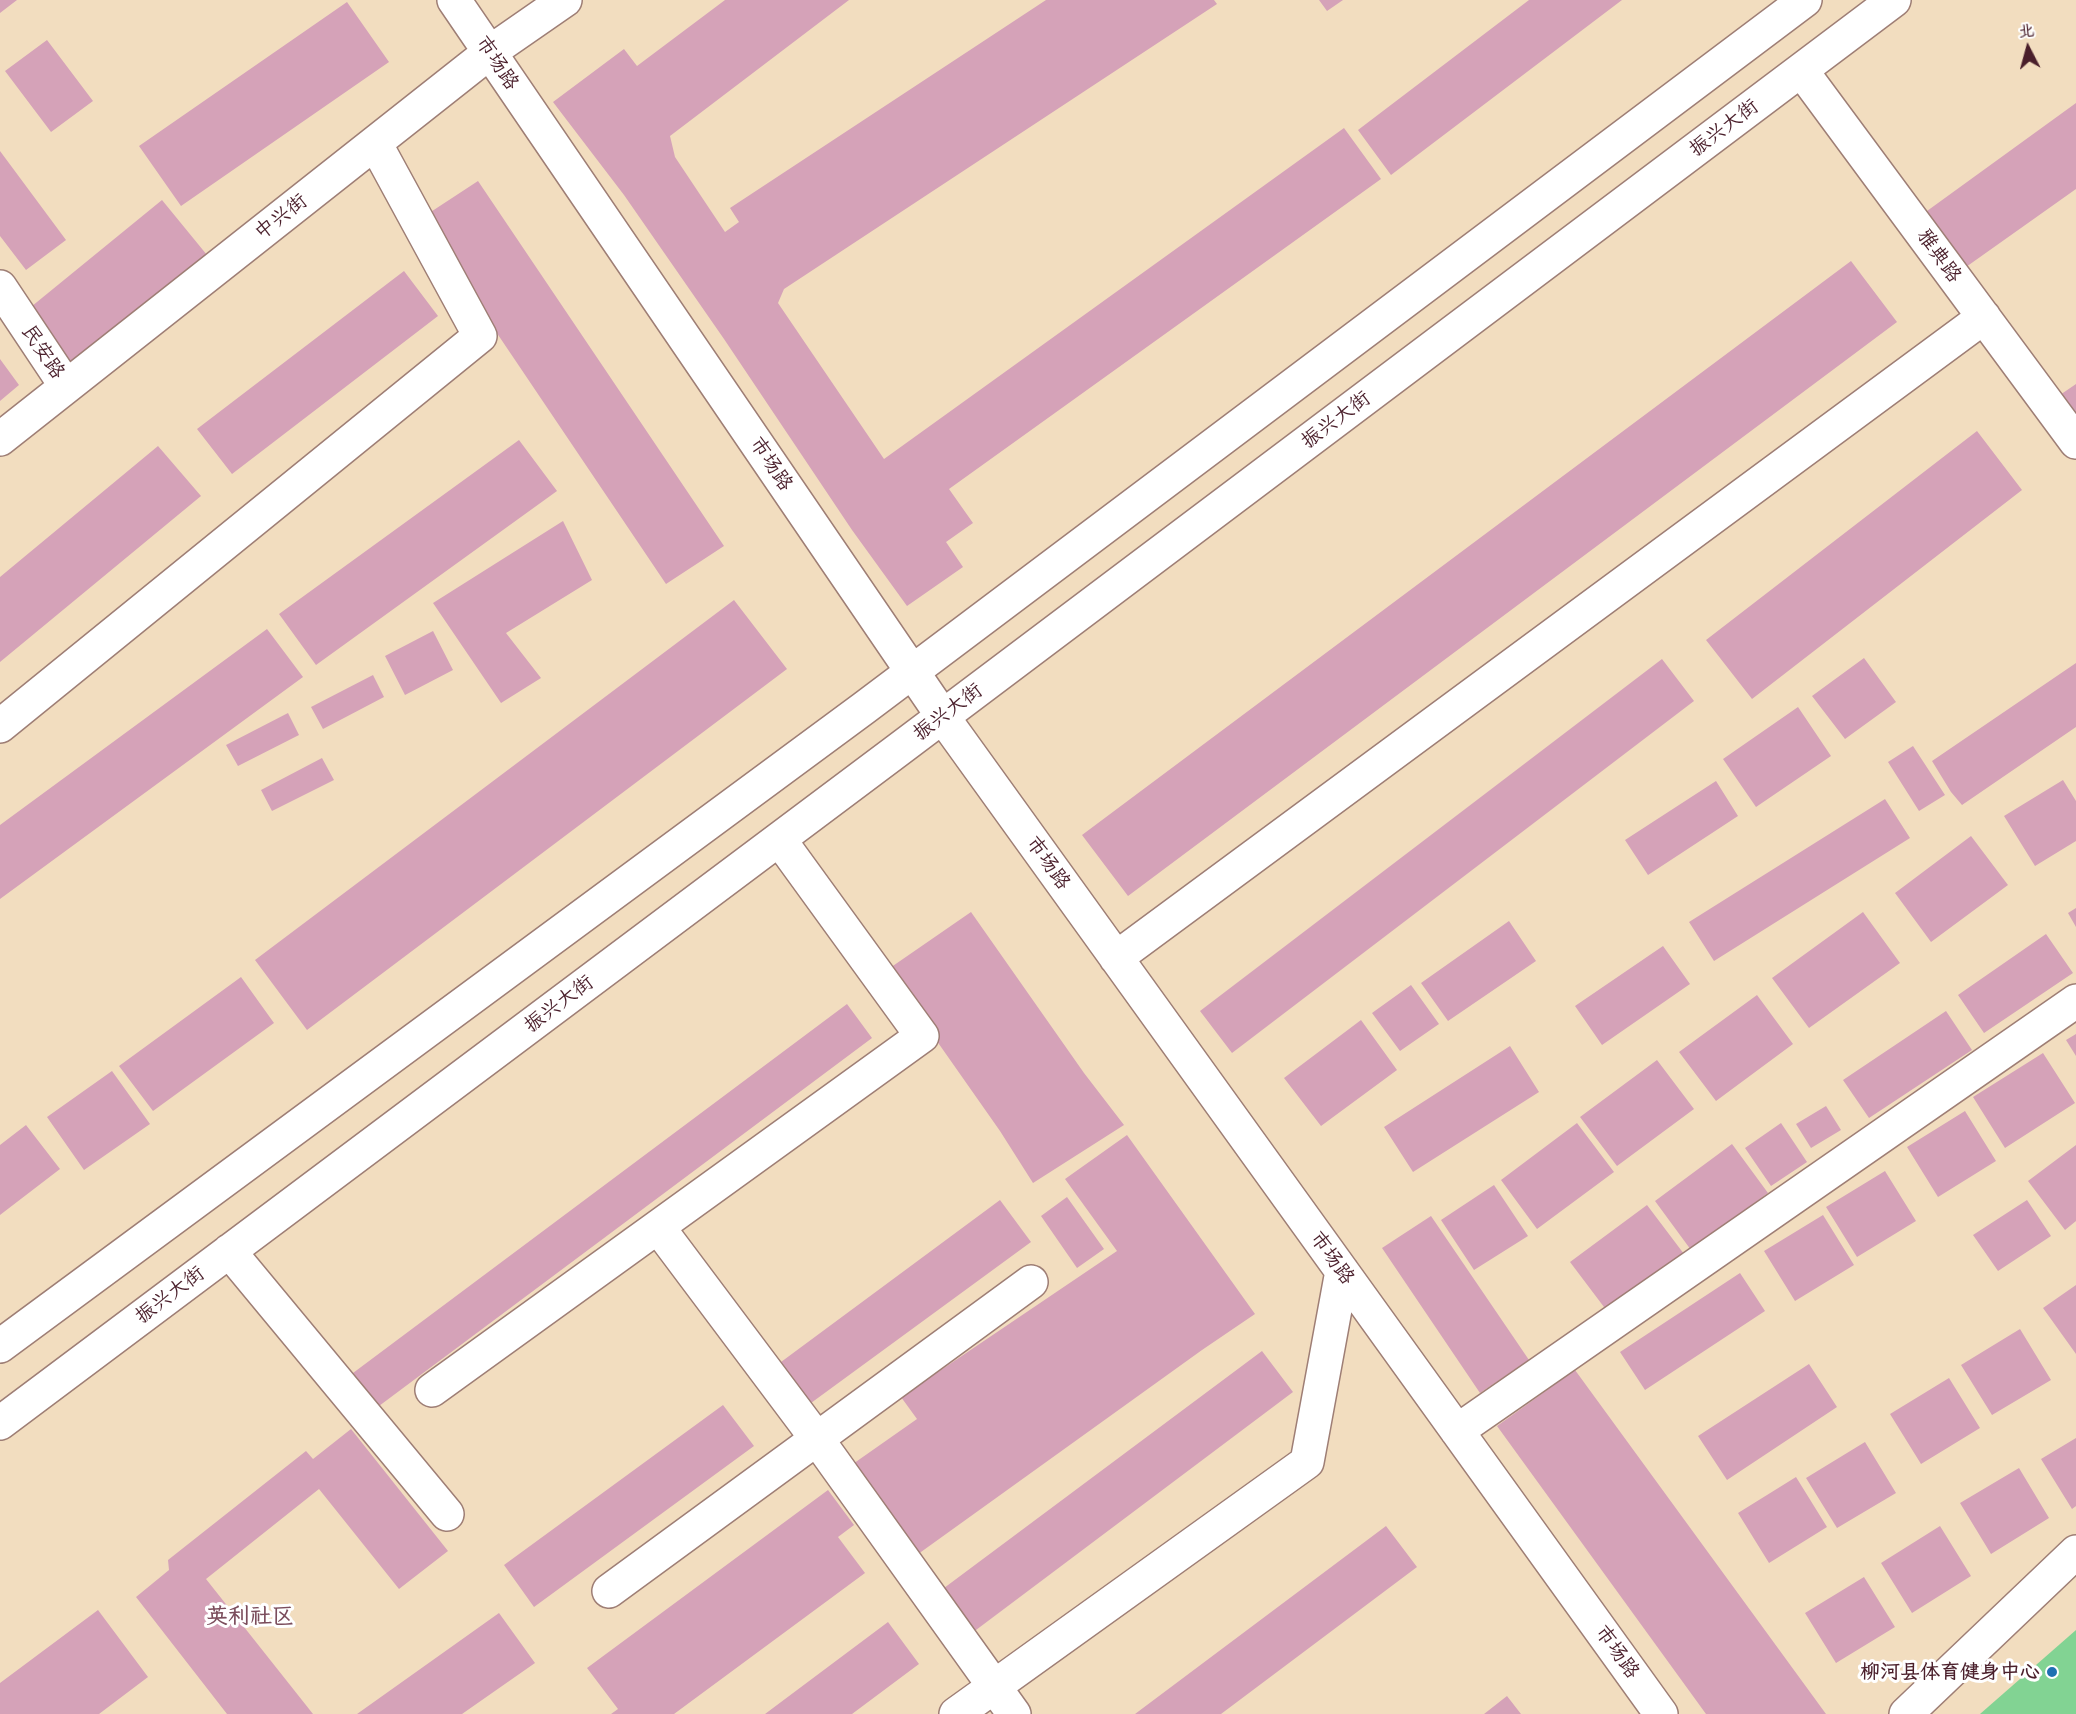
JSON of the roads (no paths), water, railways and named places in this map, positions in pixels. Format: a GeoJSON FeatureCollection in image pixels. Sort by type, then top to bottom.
{"type":"FeatureCollection","features":[{"type":"Feature","properties":{"kind":"street","name":"市场路"},"geometry":{"type":"LineString","coordinates":[[454,0],[942,716],[1661,1714]]}},
{"type":"Feature","properties":{"kind":"street","name":"中兴街"},"geometry":{"type":"LineString","coordinates":[[0,439],[490,52],[565,0]]}},
{"type":"Feature","properties":{"kind":"street"},"geometry":{"type":"LineString","coordinates":[[0,1346],[912,671],[1805,0]]}},
{"type":"Feature","properties":{"kind":"street","name":"振兴大街"},"geometry":{"type":"LineString","coordinates":[[0,1423],[1894,0]]}},
{"type":"Feature","properties":{"kind":"street","name":"雅典路"},"geometry":{"type":"LineString","coordinates":[[1801,69],[2076,442]]}},
{"type":"Feature","properties":{"kind":"street"},"geometry":{"type":"LineString","coordinates":[[0,726],[480,336],[375,143]]}},
{"type":"Feature","properties":{"kind":"street","name":"民安路"},"geometry":{"type":"LineString","coordinates":[[0,287],[66,386]]}},
{"type":"Feature","properties":{"kind":"street"},"geometry":{"type":"LineString","coordinates":[[1116,958],[1984,317]]}},
{"type":"Feature","properties":{"kind":"street"},"geometry":{"type":"LineString","coordinates":[[432,1390],[922,1036],[778,839]]}},
{"type":"Feature","properties":{"kind":"street"},"geometry":{"type":"LineString","coordinates":[[1457,1431],[2076,1001]]}},
{"type":"Feature","properties":{"kind":"street"},"geometry":{"type":"LineString","coordinates":[[658,1227],[817,1439],[1014,1714]]}},
{"type":"Feature","properties":{"kind":"street"},"geometry":{"type":"LineString","coordinates":[[229,1251],[447,1514]]}},
{"type":"Feature","properties":{"kind":"street"},"geometry":{"type":"LineString","coordinates":[[956,1714],[1307,1462],[1342,1271]]}},
{"type":"Feature","properties":{"kind":"street"},"geometry":{"type":"LineString","coordinates":[[609,1591],[1031,1282]]}},
{"type":"Feature","properties":{"kind":"street"},"geometry":{"type":"LineString","coordinates":[[1906,1714],[2076,1552]]}},
{"type":"Feature","properties":{"kind":"place","name":"柳河县体育健身中心"},"geometry":{"type":"Point","coordinates":[2052,1672]}},
{"type":"Feature","properties":{"kind":"district","name":"英利社区"},"geometry":{"type":"Point","coordinates":[250,1617]}}]}
